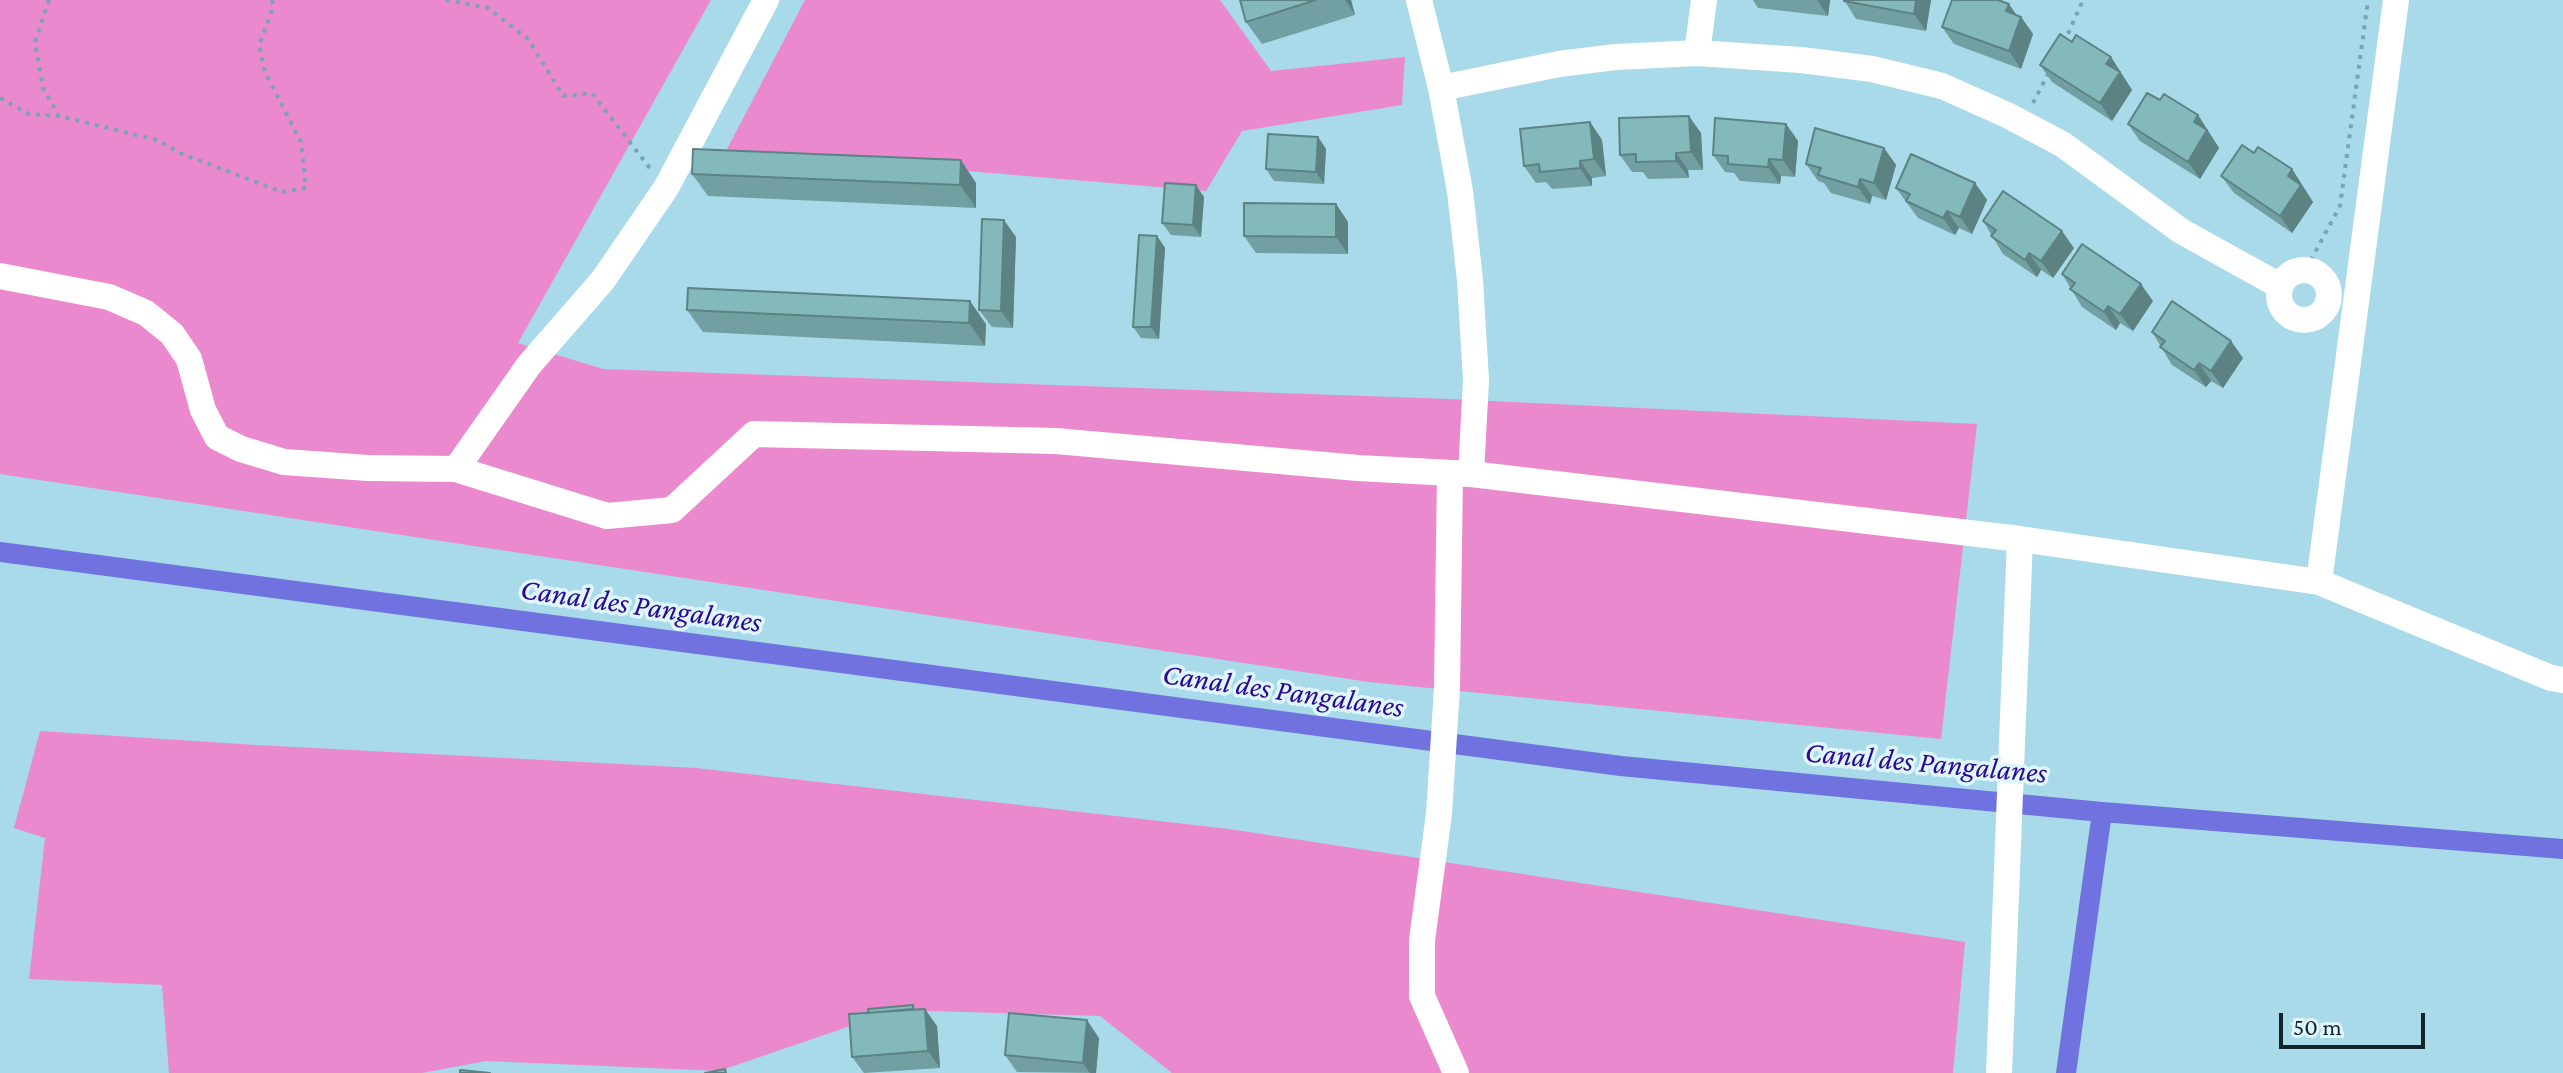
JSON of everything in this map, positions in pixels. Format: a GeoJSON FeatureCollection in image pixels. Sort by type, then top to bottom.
{"type":"FeatureCollection","features":[{"type":"Feature","properties":{"kind":"street"},"geometry":{"type":"LineString","coordinates":[[456,469],[529,365],[603,280],[666,188],[766,0]]}},
{"type":"Feature","properties":{"kind":"street"},"geometry":{"type":"LineString","coordinates":[[1419,0],[1441,88],[1460,191],[1470,280],[1476,380],[1460,474],[1439,814],[1422,940],[1422,996],[1456,1073]]}},
{"type":"Feature","properties":{"kind":"street"},"geometry":{"type":"LineString","coordinates":[[1697,53],[1704,0]]}},
{"type":"Feature","properties":{"kind":"street"},"geometry":{"type":"LineString","coordinates":[[2319,582],[2396,0]]}},
{"type":"Feature","properties":{"kind":"street"},"geometry":{"type":"LineString","coordinates":[[1441,88],[1559,64],[1616,57],[1697,53],[1801,60],[1872,69],[1942,86],[2062,144],[2181,231],[2280,286]]}},
{"type":"Feature","properties":{"kind":"street"},"geometry":{"type":"LineString","coordinates":[[2306,269],[2314,271],[2326,282],[2329,298],[2322,313],[2306,320],[2290,316],[2280,303],[2280,286],[2290,273],[2306,269]]}},
{"type":"Feature","properties":{"kind":"street"},"geometry":{"type":"LineString","coordinates":[[0,276],[109,297],[146,313],[172,334],[189,359],[203,410],[217,437],[241,449],[284,462],[368,468],[456,469],[607,516],[672,510],[754,434],[1056,441],[1460,474],[2020,539],[2319,582],[2551,678],[2563,680]]}},
{"type":"Feature","properties":{"kind":"street"},"geometry":{"type":"LineString","coordinates":[[1999,1073],[2020,539]]}},
{"type":"Feature","properties":{"kind":"path"},"geometry":{"type":"LineString","coordinates":[[49,0],[35,42],[43,88],[59,116]]}},
{"type":"Feature","properties":{"kind":"path"},"geometry":{"type":"LineString","coordinates":[[0,98],[29,114],[59,116],[157,140],[180,153],[282,192],[306,188],[301,142],[265,72],[259,45],[273,8],[272,0]]}},
{"type":"Feature","properties":{"kind":"path"},"geometry":{"type":"LineString","coordinates":[[446,0],[488,8],[528,39],[563,96],[592,93],[666,188]]}},
{"type":"Feature","properties":{"kind":"path"},"geometry":{"type":"LineString","coordinates":[[2059,53],[2083,0]]}},
{"type":"Feature","properties":{"kind":"path"},"geometry":{"type":"LineString","coordinates":[[2306,269],[2340,206],[2368,0]]}},
{"type":"Feature","properties":{"kind":"path"},"geometry":{"type":"LineString","coordinates":[[2022,123],[2052,67]]}},
{"type":"Feature","properties":{"kind":"shaded area"},"geometry":{"type":"Polygon","coordinates":[[[0,0],[711,0],[518,343],[603,369],[1449,399],[1977,424],[1941,739],[1369,682],[0,474],[0,0]]]}},
{"type":"Feature","properties":{"kind":"shaded area"},"geometry":{"type":"Polygon","coordinates":[[[805,0],[1220,0],[1271,71],[1405,57],[1402,105],[1242,131],[1206,191],[726,151],[805,0]]]}},
{"type":"Feature","properties":{"kind":"shaded area"},"geometry":{"type":"Polygon","coordinates":[[[40,731],[696,768],[1229,829],[1965,942],[1953,1073],[1172,1073],[1100,1016],[897,1010],[719,1071],[486,1061],[422,1073],[169,1073],[162,985],[29,979],[45,838],[14,828],[40,731]]]}},
{"type":"Feature","properties":{"kind":"building"},"geometry":{"type":"Polygon","coordinates":[[[1240,0],[1316,0],[1246,22],[1240,0]]]}},
{"type":"Feature","properties":{"kind":"building"},"geometry":{"type":"Polygon","coordinates":[[[1844,0],[1916,0],[1914,14],[1844,0]]]}},
{"type":"Feature","properties":{"kind":"building"},"geometry":{"type":"Polygon","coordinates":[[[1952,0],[1998,0],[2009,4],[2006,11],[2021,17],[2009,51],[1942,27],[1952,0]]]}},
{"type":"Feature","properties":{"kind":"building"},"geometry":{"type":"Polygon","coordinates":[[[2060,34],[2072,42],[2076,35],[2111,57],[2106,64],[2120,72],[2100,103],[2040,65],[2060,34]]]}},
{"type":"Feature","properties":{"kind":"building"},"geometry":{"type":"Polygon","coordinates":[[[2147,93],[2160,100],[2164,94],[2198,115],[2194,122],[2207,130],[2188,162],[2128,124],[2147,93]]]}},
{"type":"Feature","properties":{"kind":"building"},"geometry":{"type":"Polygon","coordinates":[[[1689,116],[1691,152],[1676,153],[1676,161],[1636,162],[1636,154],[1620,155],[1619,118],[1689,116]]]}},
{"type":"Feature","properties":{"kind":"building"},"geometry":{"type":"Polygon","coordinates":[[[1715,118],[1786,124],[1783,160],[1769,159],[1768,167],[1728,164],[1728,156],[1713,155],[1715,118]]]}},
{"type":"Feature","properties":{"kind":"building"},"geometry":{"type":"Polygon","coordinates":[[[1590,122],[1594,159],[1580,161],[1580,168],[1540,172],[1539,164],[1524,166],[1520,129],[1590,122]]]}},
{"type":"Feature","properties":{"kind":"building"},"geometry":{"type":"Polygon","coordinates":[[[1815,128],[1884,148],[1874,183],[1860,179],[1858,187],[1818,175],[1821,168],[1806,164],[1815,128]]]}},
{"type":"Feature","properties":{"kind":"building"},"geometry":{"type":"Polygon","coordinates":[[[1268,134],[1318,137],[1316,172],[1266,169],[1268,134]]]}},
{"type":"Feature","properties":{"kind":"building"},"geometry":{"type":"Polygon","coordinates":[[[2242,145],[2254,153],[2258,147],[2292,169],[2288,176],[2301,185],[2280,216],[2221,176],[2242,145]]]}},
{"type":"Feature","properties":{"kind":"building"},"geometry":{"type":"Polygon","coordinates":[[[693,149],[961,160],[960,185],[692,174],[693,149]]]}},
{"type":"Feature","properties":{"kind":"building"},"geometry":{"type":"Polygon","coordinates":[[[1911,154],[1975,183],[1960,217],[1947,211],[1943,218],[1906,201],[1910,194],[1896,188],[1911,154]]]}},
{"type":"Feature","properties":{"kind":"building"},"geometry":{"type":"Polygon","coordinates":[[[1165,183],[1196,185],[1193,225],[1162,223],[1165,183]]]}},
{"type":"Feature","properties":{"kind":"building"},"geometry":{"type":"Polygon","coordinates":[[[2003,191],[2062,231],[2041,261],[2029,253],[2025,260],[1991,236],[1996,230],[1983,221],[2003,191]]]}},
{"type":"Feature","properties":{"kind":"building"},"geometry":{"type":"Polygon","coordinates":[[[1244,203],[1336,204],[1336,237],[1244,236],[1244,203]]]}},
{"type":"Feature","properties":{"kind":"building"},"geometry":{"type":"Polygon","coordinates":[[[982,219],[1004,220],[1001,311],[979,310],[982,219]]]}},
{"type":"Feature","properties":{"kind":"building"},"geometry":{"type":"Polygon","coordinates":[[[1139,235],[1157,236],[1151,327],[1133,327],[1139,235]]]}},
{"type":"Feature","properties":{"kind":"building"},"geometry":{"type":"Polygon","coordinates":[[[2082,244],[2141,284],[2120,314],[2108,306],[2104,312],[2070,289],[2075,283],[2062,274],[2082,244]]]}},
{"type":"Feature","properties":{"kind":"building"},"geometry":{"type":"Polygon","coordinates":[[[688,288],[970,301],[969,323],[687,310],[688,288]]]}},
{"type":"Feature","properties":{"kind":"building"},"geometry":{"type":"Polygon","coordinates":[[[2172,301],[2231,341],[2211,371],[2199,363],[2194,370],[2160,347],[2165,341],[2152,332],[2172,301]]]}},
{"type":"Feature","properties":{"kind":"building"},"geometry":{"type":"Polygon","coordinates":[[[913,1005],[913,1009],[868,1013],[868,1009],[913,1005]]]}},
{"type":"Feature","properties":{"kind":"building"},"geometry":{"type":"Polygon","coordinates":[[[925,1009],[928,1051],[852,1057],[849,1014],[925,1009]]]}},
{"type":"Feature","properties":{"kind":"building"},"geometry":{"type":"Polygon","coordinates":[[[1009,1013],[1087,1020],[1083,1063],[1005,1055],[1009,1013]]]}},
{"type":"Feature","properties":{"kind":"building"},"geometry":{"type":"Polygon","coordinates":[[[725,1069],[726,1073],[705,1073],[725,1069]]]}},
{"type":"Feature","properties":{"kind":"building"},"geometry":{"type":"Polygon","coordinates":[[[460,1070],[490,1073],[460,1073],[460,1070]]]}},
{"type":"Feature","properties":{"kind":"waterway","name":"Canal des Pangalanes"},"geometry":{"type":"LineString","coordinates":[[0,552],[1621,766],[2102,812],[2563,849]]}},
{"type":"Feature","properties":{"kind":"waterway"},"geometry":{"type":"LineString","coordinates":[[2066,1073],[2102,812]]}}]}
